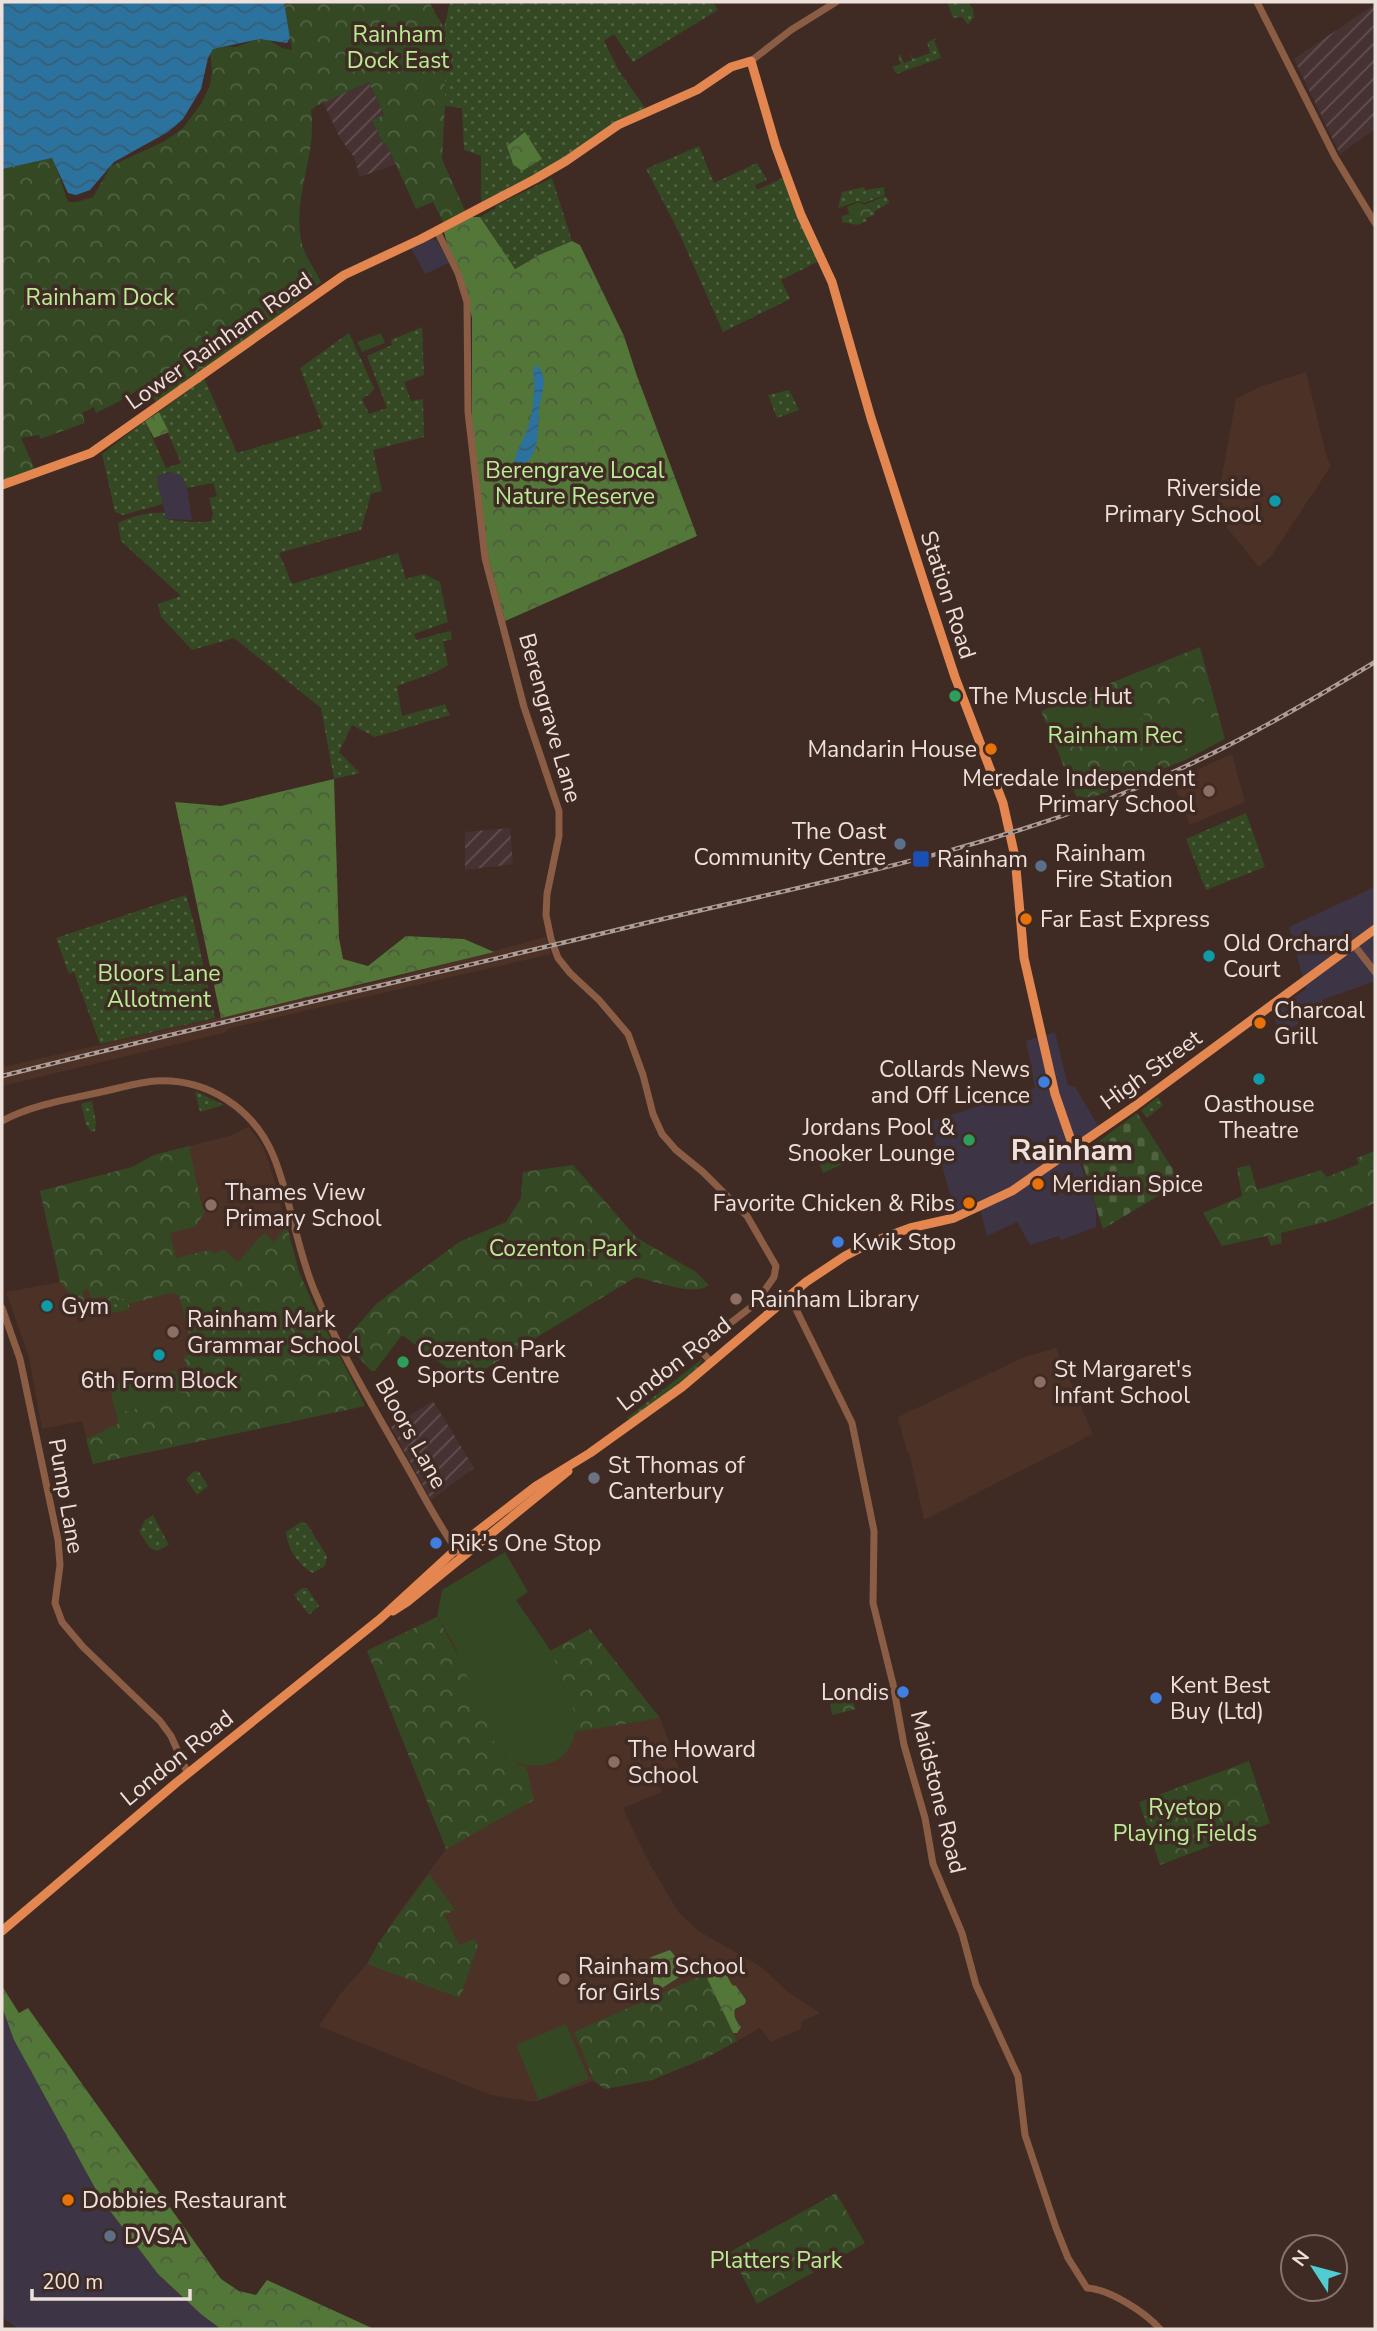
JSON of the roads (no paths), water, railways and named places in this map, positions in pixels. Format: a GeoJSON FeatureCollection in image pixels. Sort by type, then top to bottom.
{"type":"FeatureCollection","features":[{"type":"Feature","properties":{"kind":"main road","name":"Lower Rainham Road"},"geometry":{"type":"LineString","coordinates":[[2,485],[94,452],[344,275],[437,231],[560,165],[618,125],[697,90],[731,67],[751,61]]}},
{"type":"Feature","properties":{"kind":"main road","name":"Station Road"},"geometry":{"type":"LineString","coordinates":[[751,61],[778,155],[801,215],[832,282],[868,408],[933,611],[1003,803],[1015,857],[1024,958],[1054,1089],[1074,1150]]}},
{"type":"Feature","properties":{"kind":"main road","name":"High Street"},"geometry":{"type":"LineString","coordinates":[[789,1295],[857,1248],[910,1228],[944,1221],[1013,1191],[1074,1150],[1375,929]]}},
{"type":"Feature","properties":{"kind":"main road","name":"London Road"},"geometry":{"type":"LineString","coordinates":[[2,1931],[188,1773],[380,1619],[536,1486],[579,1460],[670,1395],[789,1295]]}},
{"type":"Feature","properties":{"kind":"street"},"geometry":{"type":"LineString","coordinates":[[751,61],[791,30],[836,2]]}},
{"type":"Feature","properties":{"kind":"street"},"geometry":{"type":"LineString","coordinates":[[1257,2],[1335,157],[1375,223]]}},
{"type":"Feature","properties":{"kind":"street","name":"Berengrave Lane"},"geometry":{"type":"LineString","coordinates":[[437,231],[458,273],[467,302],[468,412],[485,558],[524,707],[559,811],[559,836],[547,894],[546,915],[551,939],[558,958],[570,974],[607,1009],[628,1034],[662,1134],[747,1216],[765,1245],[776,1272],[755,1304],[702,1345],[702,1352],[710,1362]]}},
{"type":"Feature","properties":{"kind":"street"},"geometry":{"type":"LineString","coordinates":[[1354,945],[1375,972]]}},
{"type":"Feature","properties":{"kind":"street","name":"Bloors Lane"},"geometry":{"type":"LineString","coordinates":[[2,1121],[55,1103],[138,1083],[164,1080],[190,1084],[220,1095],[244,1112],[259,1129],[276,1164],[304,1264],[322,1308],[386,1429],[459,1553]]}},
{"type":"Feature","properties":{"kind":"street","name":"Maidstone Road"},"geometry":{"type":"LineString","coordinates":[[789,1295],[852,1423],[873,1521],[873,1603],[890,1671],[904,1745],[925,1818],[931,1858],[960,1927],[975,1985],[1018,2076],[1025,2135],[1056,2228],[1068,2258],[1087,2288],[1098,2289],[1136,2307],[1160,2329]]}},
{"type":"Feature","properties":{"kind":"street","name":"Pump Lane"},"geometry":{"type":"LineString","coordinates":[[2,1308],[20,1359],[58,1540],[60,1560],[55,1603],[62,1622],[83,1647],[160,1721],[171,1736],[188,1773]]}},
{"type":"Feature","properties":{"kind":"water"},"geometry":{"type":"Polygon","coordinates":[[[2,2],[284,2],[290,38],[287,43],[260,39],[213,49],[208,58],[201,89],[183,119],[168,132],[114,162],[90,190],[76,195],[68,193],[52,158],[2,169],[2,2]]]}},
{"type":"Feature","properties":{"kind":"water"},"geometry":{"type":"Polygon","coordinates":[[[536,365],[544,381],[538,436],[529,460],[515,467],[517,453],[531,415],[533,370],[536,365]]]}},
{"type":"Feature","properties":{"kind":"railway"},"geometry":{"type":"LineString","coordinates":[[2,1076],[836,879],[1020,830],[1080,810],[1200,760],[1289,713],[1375,662]]}},
{"type":"Feature","properties":{"kind":"place","name":"Riverside Primary School"},"geometry":{"type":"Point","coordinates":[1275,501]}},
{"type":"Feature","properties":{"kind":"place","name":"The Muscle Hut"},"geometry":{"type":"Point","coordinates":[955,696]}},
{"type":"Feature","properties":{"kind":"place","name":"Mandarin House"},"geometry":{"type":"Point","coordinates":[991,749]}},
{"type":"Feature","properties":{"kind":"place","name":"Meredale Independent Primary School"},"geometry":{"type":"Point","coordinates":[1209,791]}},
{"type":"Feature","properties":{"kind":"place","name":"The Oast Community Centre"},"geometry":{"type":"Point","coordinates":[900,844]}},
{"type":"Feature","properties":{"kind":"place","name":"Rainham"},"geometry":{"type":"Point","coordinates":[921,859]}},
{"type":"Feature","properties":{"kind":"place","name":"Rainham Fire Station"},"geometry":{"type":"Point","coordinates":[1041,866]}},
{"type":"Feature","properties":{"kind":"place","name":"Far East Express"},"geometry":{"type":"Point","coordinates":[1026,919]}},
{"type":"Feature","properties":{"kind":"place","name":"Old Orchard Court"},"geometry":{"type":"Point","coordinates":[1209,956]}},
{"type":"Feature","properties":{"kind":"place","name":"Charcoal Grill"},"geometry":{"type":"Point","coordinates":[1260,1023]}},
{"type":"Feature","properties":{"kind":"place","name":"Oasthouse Theatre"},"geometry":{"type":"Point","coordinates":[1259,1079]}},
{"type":"Feature","properties":{"kind":"place","name":"Collards News and Off Licence"},"geometry":{"type":"Point","coordinates":[1044,1082]}},
{"type":"Feature","properties":{"kind":"place","name":"Jordans Pool & Snooker Lounge"},"geometry":{"type":"Point","coordinates":[969,1140]}},
{"type":"Feature","properties":{"kind":"place","name":"Meridian Spice"},"geometry":{"type":"Point","coordinates":[1038,1184]}},
{"type":"Feature","properties":{"kind":"place","name":"Favorite Chicken & Ribs"},"geometry":{"type":"Point","coordinates":[969,1203]}},
{"type":"Feature","properties":{"kind":"place","name":"Thames View Primary School"},"geometry":{"type":"Point","coordinates":[211,1205]}},
{"type":"Feature","properties":{"kind":"place","name":"Kwik Stop"},"geometry":{"type":"Point","coordinates":[838,1242]}},
{"type":"Feature","properties":{"kind":"place","name":"Rainham Library"},"geometry":{"type":"Point","coordinates":[736,1299]}},
{"type":"Feature","properties":{"kind":"place","name":"Gym"},"geometry":{"type":"Point","coordinates":[47,1306]}},
{"type":"Feature","properties":{"kind":"place","name":"Rainham Mark Grammar School"},"geometry":{"type":"Point","coordinates":[173,1332]}},
{"type":"Feature","properties":{"kind":"place","name":"6th Form Block"},"geometry":{"type":"Point","coordinates":[159,1355]}},
{"type":"Feature","properties":{"kind":"place","name":"Cozenton Park Sports Centre"},"geometry":{"type":"Point","coordinates":[403,1362]}},
{"type":"Feature","properties":{"kind":"place","name":"St Margaret's Infant School"},"geometry":{"type":"Point","coordinates":[1040,1382]}},
{"type":"Feature","properties":{"kind":"place","name":"St Thomas of Canterbury"},"geometry":{"type":"Point","coordinates":[594,1478]}},
{"type":"Feature","properties":{"kind":"place","name":"Rik's One Stop"},"geometry":{"type":"Point","coordinates":[436,1543]}},
{"type":"Feature","properties":{"kind":"place","name":"Londis"},"geometry":{"type":"Point","coordinates":[903,1692]}},
{"type":"Feature","properties":{"kind":"place","name":"Kent Best Buy (Ltd)"},"geometry":{"type":"Point","coordinates":[1156,1698]}},
{"type":"Feature","properties":{"kind":"place","name":"The Howard School"},"geometry":{"type":"Point","coordinates":[614,1762]}},
{"type":"Feature","properties":{"kind":"place","name":"Rainham School for Girls"},"geometry":{"type":"Point","coordinates":[564,1979]}},
{"type":"Feature","properties":{"kind":"place","name":"Dobbies Restaurant"},"geometry":{"type":"Point","coordinates":[68,2200]}},
{"type":"Feature","properties":{"kind":"place","name":"DVSA"},"geometry":{"type":"Point","coordinates":[110,2236]}},
{"type":"Feature","properties":{"kind":"district","name":"Rainham"},"geometry":{"type":"Point","coordinates":[1072,1150]}},
{"type":"Feature","properties":{"kind":"park label","name":"Rainham Dock East"},"geometry":{"type":"Point","coordinates":[398,47]}},
{"type":"Feature","properties":{"kind":"park label","name":"Rainham Dock"},"geometry":{"type":"Point","coordinates":[100,297]}},
{"type":"Feature","properties":{"kind":"park label","name":"Berengrave Local Nature Reserve"},"geometry":{"type":"Point","coordinates":[575,483]}},
{"type":"Feature","properties":{"kind":"park label","name":"Rainham Rec"},"geometry":{"type":"Point","coordinates":[1115,735]}},
{"type":"Feature","properties":{"kind":"park label","name":"Bloors Lane Allotment"},"geometry":{"type":"Point","coordinates":[159,986]}},
{"type":"Feature","properties":{"kind":"park label","name":"Cozenton Park"},"geometry":{"type":"Point","coordinates":[563,1248]}},
{"type":"Feature","properties":{"kind":"park label","name":"Ryetop Playing Fields"},"geometry":{"type":"Point","coordinates":[1185,1820]}},
{"type":"Feature","properties":{"kind":"park label","name":"Platters Park"},"geometry":{"type":"Point","coordinates":[776,2260]}}]}
